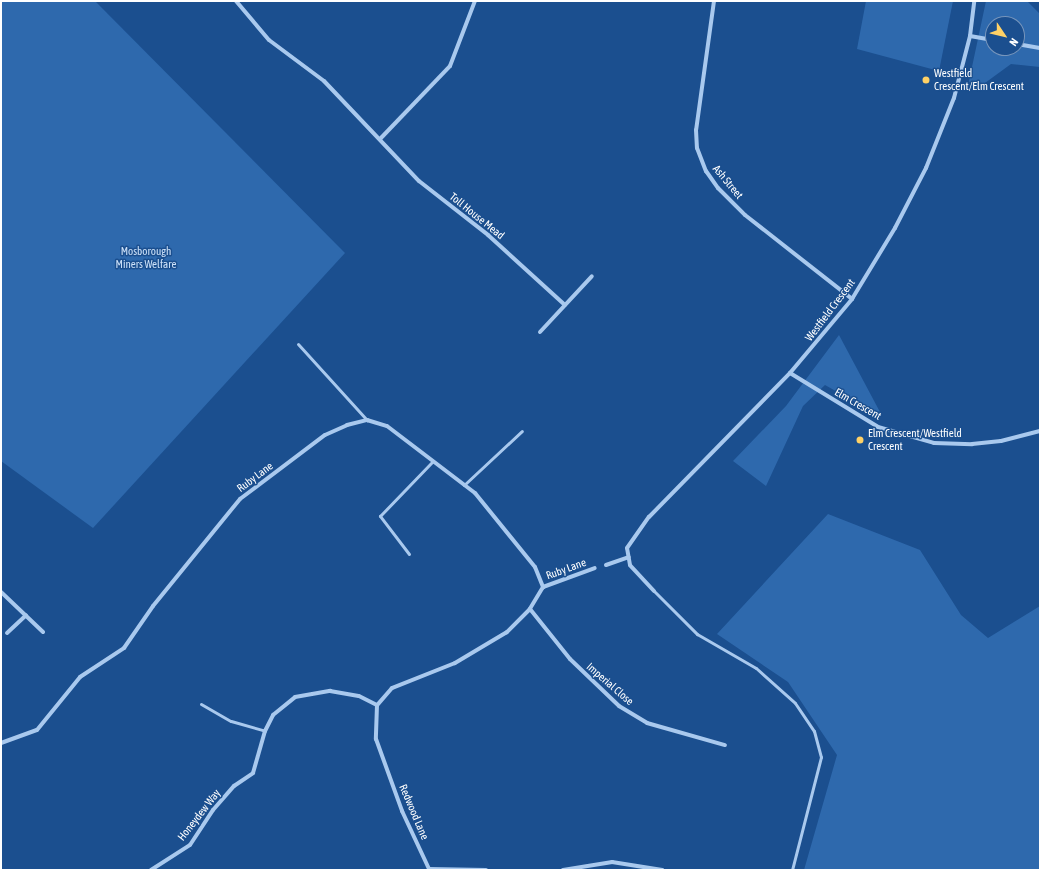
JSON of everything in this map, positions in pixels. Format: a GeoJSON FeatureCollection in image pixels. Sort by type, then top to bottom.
{"type":"FeatureCollection","features":[{"type":"Feature","properties":{"kind":"street","name":"Toll House Mead"},"geometry":{"type":"LineString","coordinates":[[236,1],[269,40],[324,81],[419,181],[488,235],[565,305]]}},
{"type":"Feature","properties":{"kind":"street"},"geometry":{"type":"LineString","coordinates":[[380,139],[450,66],[475,1]]}},
{"type":"Feature","properties":{"kind":"street","name":"Ash Street"},"geometry":{"type":"LineString","coordinates":[[714,1],[696,130],[697,148],[706,171],[718,188],[744,214],[852,299]]}},
{"type":"Feature","properties":{"kind":"street","name":"Westfield Crescent"},"geometry":{"type":"LineString","coordinates":[[629,557],[627,548],[646,522],[790,373],[852,299],[895,228],[926,168],[954,98],[970,36],[974,1]]}},
{"type":"Feature","properties":{"kind":"street"},"geometry":{"type":"LineString","coordinates":[[970,36],[985,39]]}},
{"type":"Feature","properties":{"kind":"street"},"geometry":{"type":"LineString","coordinates":[[1025,45],[1040,48]]}},
{"type":"Feature","properties":{"kind":"street"},"geometry":{"type":"LineString","coordinates":[[540,332],[592,276]]}},
{"type":"Feature","properties":{"kind":"street","name":"Elm Crescent"},"geometry":{"type":"LineString","coordinates":[[790,373],[878,427],[934,443],[979,443],[1040,431]]}},
{"type":"Feature","properties":{"kind":"street","name":"Ruby Lane"},"geometry":{"type":"LineString","coordinates":[[1,744],[37,730],[80,677],[124,648],[153,606],[240,499],[325,435],[347,425],[367,420],[387,426],[475,493],[535,567],[543,587]]}},
{"type":"Feature","properties":{"kind":"street"},"geometry":{"type":"LineString","coordinates":[[606,565],[629,557],[630,565],[654,591]]}},
{"type":"Feature","properties":{"kind":"street","name":"Ruby Lane"},"geometry":{"type":"LineString","coordinates":[[377,705],[392,688],[455,663],[507,632],[530,609],[543,587],[595,568]]}},
{"type":"Feature","properties":{"kind":"street"},"geometry":{"type":"LineString","coordinates":[[1,592],[43,632]]}},
{"type":"Feature","properties":{"kind":"street","name":"Imperial Close"},"geometry":{"type":"LineString","coordinates":[[530,609],[570,659],[619,706],[647,723],[726,745]]}},
{"type":"Feature","properties":{"kind":"street"},"geometry":{"type":"LineString","coordinates":[[7,632],[26,615]]}},
{"type":"Feature","properties":{"kind":"street","name":"Honeydew Way"},"geometry":{"type":"LineString","coordinates":[[151,870],[190,845],[213,810],[234,786],[253,773],[265,731],[273,715],[294,697],[330,691],[359,696],[377,705]]}},
{"type":"Feature","properties":{"kind":"street","name":"Redwood Lane"},"geometry":{"type":"LineString","coordinates":[[377,705],[376,739],[402,811],[428,869],[486,870]]}},
{"type":"Feature","properties":{"kind":"street"},"geometry":{"type":"LineString","coordinates":[[563,870],[612,862],[662,870]]}},
{"type":"Feature","properties":{"kind":"lane"},"geometry":{"type":"LineString","coordinates":[[298,344],[367,420]]}},
{"type":"Feature","properties":{"kind":"lane"},"geometry":{"type":"LineString","coordinates":[[464,485],[522,431]]}},
{"type":"Feature","properties":{"kind":"lane"},"geometry":{"type":"LineString","coordinates":[[409,554],[380,516],[433,461]]}},
{"type":"Feature","properties":{"kind":"lane"},"geometry":{"type":"LineString","coordinates":[[654,591],[696,634],[756,668],[795,703],[814,731],[822,757],[792,870]]}},
{"type":"Feature","properties":{"kind":"lane"},"geometry":{"type":"LineString","coordinates":[[201,704],[231,721],[265,731]]}},
{"type":"Feature","properties":{"kind":"green space","name":"Mosborough Miners Welfare"},"geometry":{"type":"Polygon","coordinates":[[[1,1],[95,1],[345,253],[93,528],[1,461],[1,1]]]}},
{"type":"Feature","properties":{"kind":"green space"},"geometry":{"type":"Polygon","coordinates":[[[866,1],[953,1],[939,71],[857,49],[866,1]]]}},
{"type":"Feature","properties":{"kind":"green space"},"geometry":{"type":"Polygon","coordinates":[[[986,1],[1027,1],[1040,14],[1040,67],[1011,64],[974,91],[969,81],[986,1]]]}},
{"type":"Feature","properties":{"kind":"green space"},"geometry":{"type":"Polygon","coordinates":[[[839,335],[880,412],[866,408],[825,385],[803,406],[766,486],[733,461],[786,406],[839,335]]]}},
{"type":"Feature","properties":{"kind":"green space"},"geometry":{"type":"Polygon","coordinates":[[[828,514],[920,550],[961,615],[988,638],[1040,606],[1040,870],[804,870],[837,755],[788,682],[717,634],[828,514]]]}},
{"type":"Feature","properties":{"kind":"place","name":"Westfield Crescent/Elm Crescent"},"geometry":{"type":"Point","coordinates":[926,80]}},
{"type":"Feature","properties":{"kind":"place","name":"Elm Crescent/Westfield Crescent"},"geometry":{"type":"Point","coordinates":[860,440]}}]}
